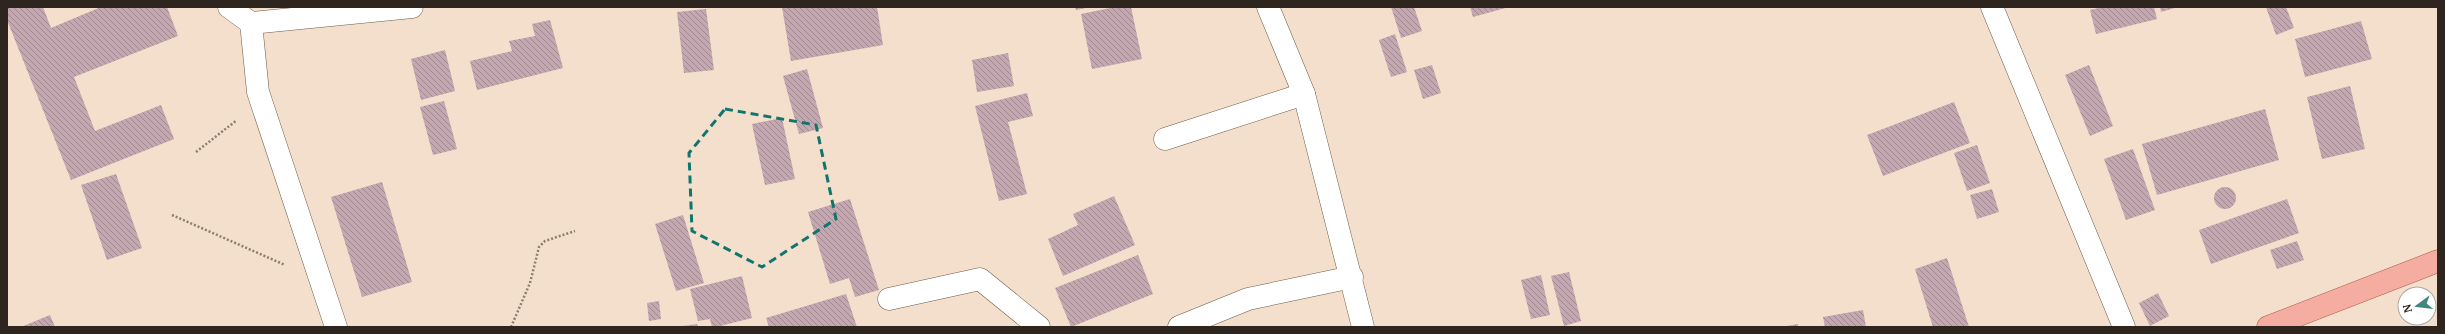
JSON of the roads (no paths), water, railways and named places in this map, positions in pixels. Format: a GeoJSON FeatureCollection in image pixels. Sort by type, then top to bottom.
{"type":"FeatureCollection","features":[{"type":"Feature","properties":{"kind":"main road"},"geometry":{"type":"LineString","coordinates":[[2268,327],[2438,261]]}},
{"type":"Feature","properties":{"kind":"street"},"geometry":{"type":"LineString","coordinates":[[229,7],[251,23],[412,7]]}},
{"type":"Feature","properties":{"kind":"street"},"geometry":{"type":"LineString","coordinates":[[1268,7],[1304,94],[1352,277],[1363,327]]}},
{"type":"Feature","properties":{"kind":"street"},"geometry":{"type":"LineString","coordinates":[[1992,7],[2124,327]]}},
{"type":"Feature","properties":{"kind":"street"},"geometry":{"type":"LineString","coordinates":[[251,23],[258,92],[322,281],[336,327]]}},
{"type":"Feature","properties":{"kind":"street"},"geometry":{"type":"LineString","coordinates":[[1164,139],[1304,94]]}},
{"type":"Feature","properties":{"kind":"street"},"geometry":{"type":"LineString","coordinates":[[1179,327],[1248,299],[1352,277]]}},
{"type":"Feature","properties":{"kind":"street"},"geometry":{"type":"LineString","coordinates":[[889,299],[980,279],[1039,327]]}}]}
